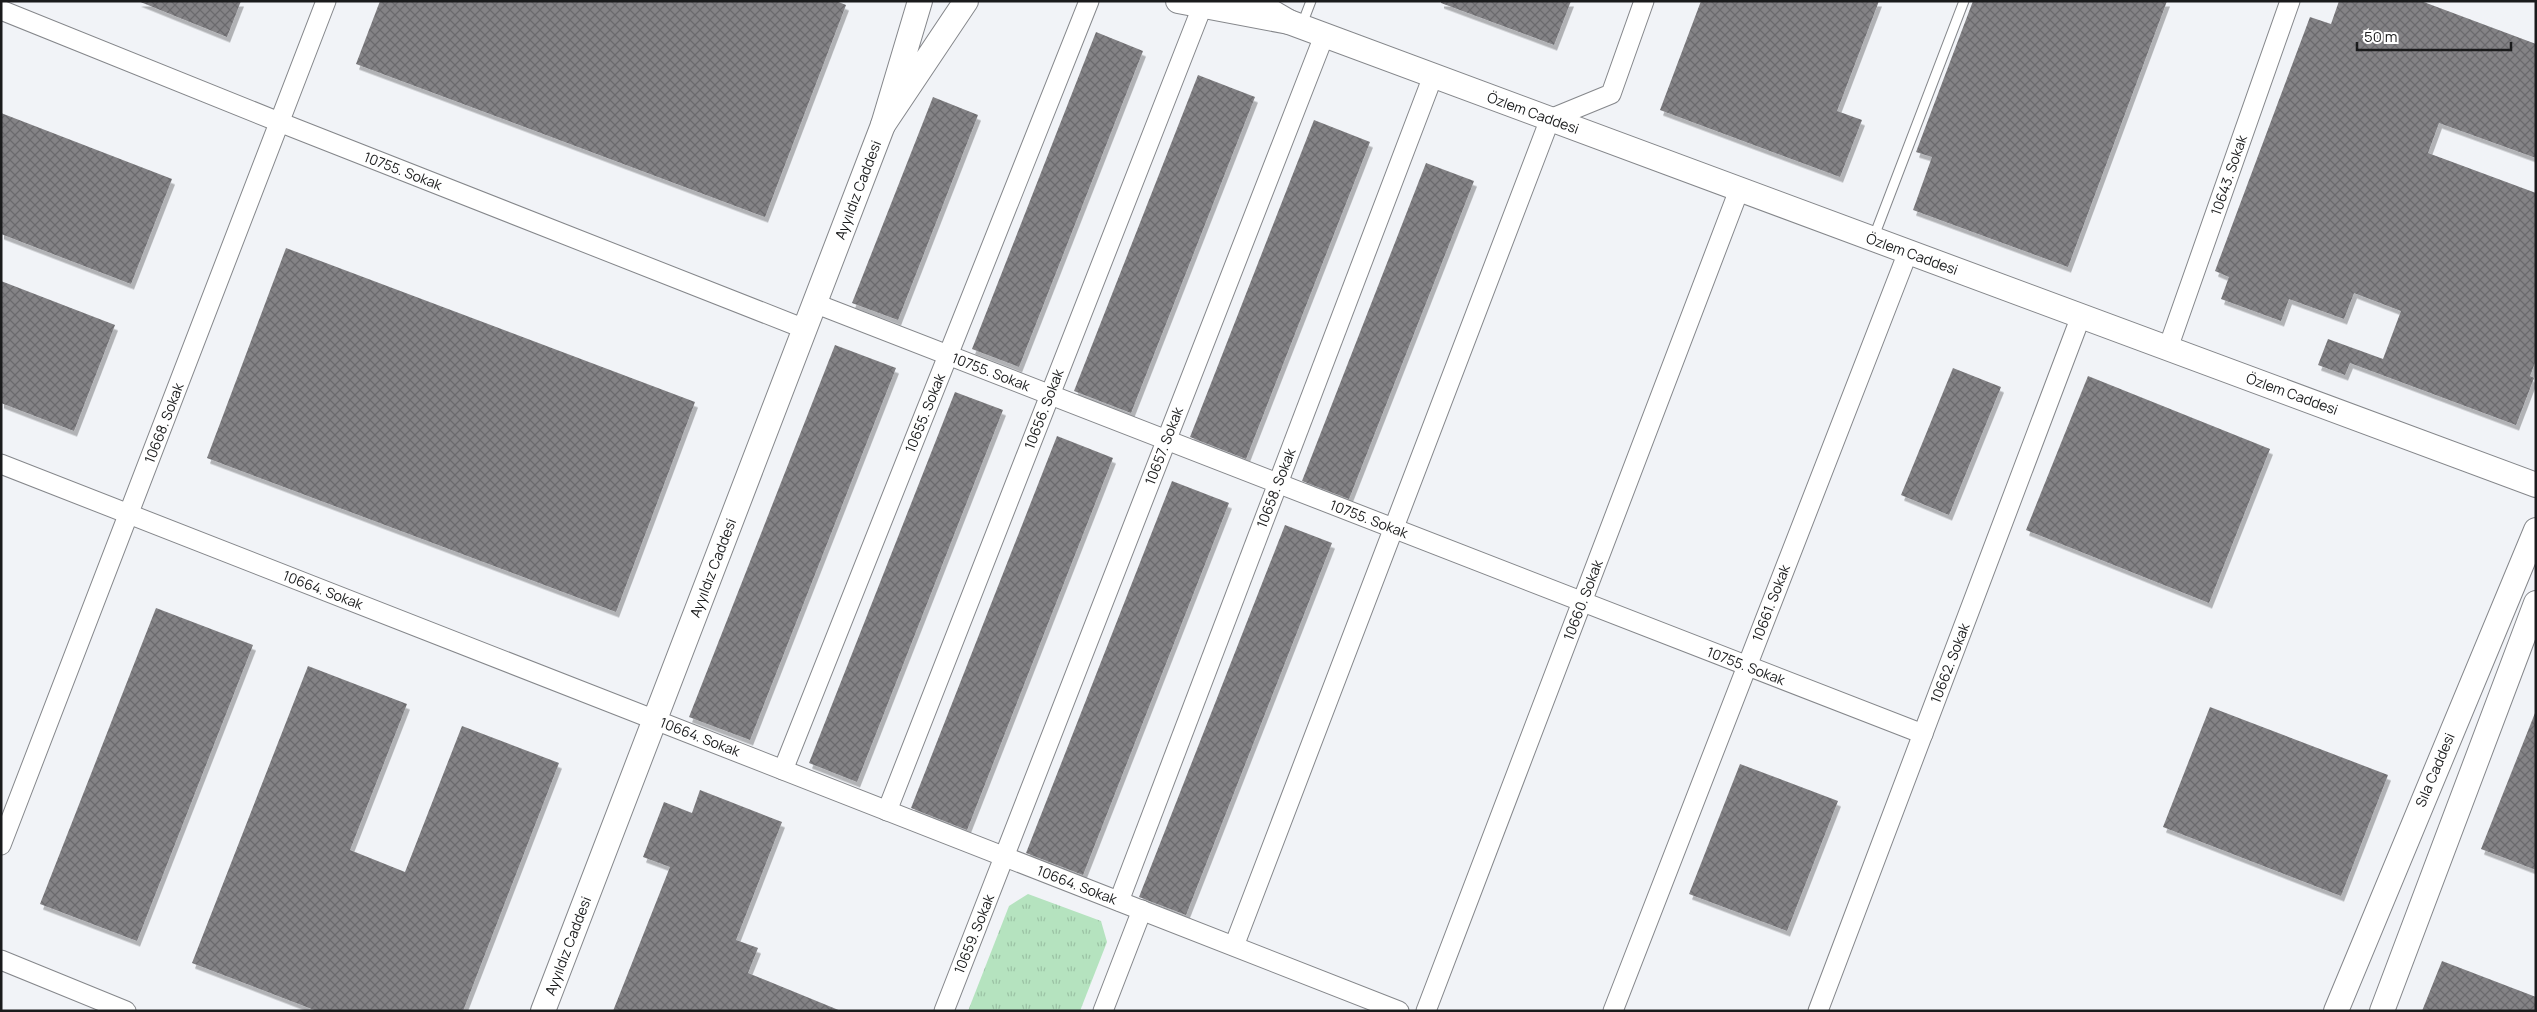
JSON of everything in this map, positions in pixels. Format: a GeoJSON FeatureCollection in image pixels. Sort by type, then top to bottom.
{"type":"FeatureCollection","features":[{"type":"Feature","properties":{"kind":"street","name":"10668. Sokak"},"geometry":{"type":"LineString","coordinates":[[1,844],[326,1]]}},
{"type":"Feature","properties":{"kind":"street","name":"Ayyıldız Caddesi"},"geometry":{"type":"LineString","coordinates":[[543,1011],[883,125],[920,1]]}},
{"type":"Feature","properties":{"kind":"street","name":"Ayyıldız Caddesi"},"geometry":{"type":"LineString","coordinates":[[883,125],[966,1]]}},
{"type":"Feature","properties":{"kind":"street","name":"10655. Sokak"},"geometry":{"type":"LineString","coordinates":[[783,770],[1089,1]]}},
{"type":"Feature","properties":{"kind":"street","name":"Özlem Caddesi"},"geometry":{"type":"LineString","coordinates":[[1178,1],[1295,25]]}},
{"type":"Feature","properties":{"kind":"street","name":"Özlem Caddesi"},"geometry":{"type":"LineString","coordinates":[[1253,1],[1295,25],[1324,36],[2536,485]]}},
{"type":"Feature","properties":{"kind":"street"},"geometry":{"type":"LineString","coordinates":[[1234,946],[1550,119],[1611,94],[1644,1]]}},
{"type":"Feature","properties":{"kind":"street","name":"10643. Sokak"},"geometry":{"type":"LineString","coordinates":[[2168,348],[2290,1]]}},
{"type":"Feature","properties":{"kind":"street","name":"10656. Sokak"},"geometry":{"type":"LineString","coordinates":[[887,811],[1202,7]]}},
{"type":"Feature","properties":{"kind":"street","name":"10755. Sokak"},"geometry":{"type":"LineString","coordinates":[[1,10],[279,122],[805,329]]}},
{"type":"Feature","properties":{"kind":"street","name":"10657. Sokak"},"geometry":{"type":"LineString","coordinates":[[1005,856],[1324,36]]}},
{"type":"Feature","properties":{"kind":"street","name":"10658. Sokak"},"geometry":{"type":"LineString","coordinates":[[1119,901],[1433,76]]}},
{"type":"Feature","properties":{"kind":"street","name":"10660. Sokak"},"geometry":{"type":"LineString","coordinates":[[1426,1011],[1740,190]]}},
{"type":"Feature","properties":{"kind":"street","name":"10661. Sokak"},"geometry":{"type":"LineString","coordinates":[[1613,1011],[1908,252]]}},
{"type":"Feature","properties":{"kind":"street","name":"10755. Sokak"},"geometry":{"type":"LineString","coordinates":[[814,303],[1923,734]]}},
{"type":"Feature","properties":{"kind":"street","name":"10662. Sokak"},"geometry":{"type":"LineString","coordinates":[[1818,1011],[2081,316]]}},
{"type":"Feature","properties":{"kind":"street","name":"10664. Sokak"},"geometry":{"type":"LineString","coordinates":[[1,464],[1398,1011]]}},
{"type":"Feature","properties":{"kind":"street","name":"Sıla Caddesi"},"geometry":{"type":"LineString","coordinates":[[2336,1011],[2536,530]]}},
{"type":"Feature","properties":{"kind":"street"},"geometry":{"type":"LineString","coordinates":[[2382,1011],[2536,603]]}},
{"type":"Feature","properties":{"kind":"street","name":"10659. Sokak"},"geometry":{"type":"LineString","coordinates":[[944,1011],[1005,856]]}},
{"type":"Feature","properties":{"kind":"street"},"geometry":{"type":"LineString","coordinates":[[1103,1011],[1142,910]]}},
{"type":"Feature","properties":{"kind":"street"},"geometry":{"type":"LineString","coordinates":[[1,960],[126,1011]]}},
{"type":"Feature","properties":{"kind":"lane"},"geometry":{"type":"LineString","coordinates":[[1295,25],[1311,1]]}},
{"type":"Feature","properties":{"kind":"lane"},"geometry":{"type":"LineString","coordinates":[[1873,239],[1964,1]]}},
{"type":"Feature","properties":{"kind":"green space"},"geometry":{"type":"Polygon","coordinates":[[[1028,894],[1101,921],[1107,942],[1080,1011],[968,1011],[1009,906],[1028,894]]]}},
{"type":"Feature","properties":{"kind":"building"},"geometry":{"type":"Polygon","coordinates":[[[138,1],[241,1],[227,37],[138,1]]]}},
{"type":"Feature","properties":{"kind":"building"},"geometry":{"type":"Polygon","coordinates":[[[380,1],[836,1],[846,5],[765,217],[356,64],[380,1]]]}},
{"type":"Feature","properties":{"kind":"building"},"geometry":{"type":"Polygon","coordinates":[[[1441,1],[1571,1],[1554,45],[1441,3],[1441,1]]]}},
{"type":"Feature","properties":{"kind":"building"},"geometry":{"type":"Polygon","coordinates":[[[1701,1],[1879,1],[1837,111],[1862,120],[1840,177],[1660,110],[1701,1]]]}},
{"type":"Feature","properties":{"kind":"building"},"geometry":{"type":"Polygon","coordinates":[[[1973,1],[2167,1],[2068,267],[1913,210],[1932,157],[1916,152],[1973,1]]]}},
{"type":"Feature","properties":{"kind":"building"},"geometry":{"type":"Polygon","coordinates":[[[2339,1],[2421,1],[2536,44],[2536,158],[2439,123],[2428,153],[2536,193],[2536,360],[2530,376],[2534,378],[2516,425],[2350,363],[2345,375],[2318,365],[2328,339],[2383,359],[2401,311],[2354,293],[2344,319],[2289,299],[2281,321],[2221,299],[2229,277],[2215,271],[2310,17],[2331,24],[2339,1]]]}},
{"type":"Feature","properties":{"kind":"building"},"geometry":{"type":"Polygon","coordinates":[[[1096,32],[1143,51],[1019,367],[972,349],[1096,32]]]}},
{"type":"Feature","properties":{"kind":"building"},"geometry":{"type":"Polygon","coordinates":[[[1198,75],[1255,97],[1131,413],[1074,391],[1198,75]]]}},
{"type":"Feature","properties":{"kind":"building"},"geometry":{"type":"Polygon","coordinates":[[[933,97],[978,115],[898,320],[852,303],[933,97]]]}},
{"type":"Feature","properties":{"kind":"building"},"geometry":{"type":"Polygon","coordinates":[[[1,113],[172,179],[131,284],[1,234],[1,113]]]}},
{"type":"Feature","properties":{"kind":"building"},"geometry":{"type":"Polygon","coordinates":[[[1314,120],[1370,142],[1246,459],[1190,437],[1314,120]]]}},
{"type":"Feature","properties":{"kind":"building"},"geometry":{"type":"Polygon","coordinates":[[[1426,163],[1474,181],[1349,499],[1302,481],[1426,163]]]}},
{"type":"Feature","properties":{"kind":"building"},"geometry":{"type":"Polygon","coordinates":[[[286,248],[695,402],[616,612],[207,458],[286,248]]]}},
{"type":"Feature","properties":{"kind":"building"},"geometry":{"type":"Polygon","coordinates":[[[1,281],[115,325],[74,431],[1,403],[1,281]]]}},
{"type":"Feature","properties":{"kind":"building"},"geometry":{"type":"Polygon","coordinates":[[[835,345],[896,368],[750,740],[689,717],[835,345]]]}},
{"type":"Feature","properties":{"kind":"building"},"geometry":{"type":"Polygon","coordinates":[[[1953,368],[2001,387],[1949,515],[1901,495],[1953,368]]]}},
{"type":"Feature","properties":{"kind":"building"},"geometry":{"type":"Polygon","coordinates":[[[2088,376],[2270,449],[2209,603],[2026,530],[2088,376]]]}},
{"type":"Feature","properties":{"kind":"building"},"geometry":{"type":"Polygon","coordinates":[[[955,392],[1003,410],[857,782],[809,763],[955,392]]]}},
{"type":"Feature","properties":{"kind":"building"},"geometry":{"type":"Polygon","coordinates":[[[1057,436],[1113,458],[967,830],[911,808],[1057,436]]]}},
{"type":"Feature","properties":{"kind":"building"},"geometry":{"type":"Polygon","coordinates":[[[1172,481],[1229,503],[1083,875],[1026,853],[1172,481]]]}},
{"type":"Feature","properties":{"kind":"building"},"geometry":{"type":"Polygon","coordinates":[[[1285,525],[1332,543],[1186,915],[1139,897],[1285,525]]]}},
{"type":"Feature","properties":{"kind":"building"},"geometry":{"type":"Polygon","coordinates":[[[156,608],[253,645],[137,941],[40,904],[156,608]]]}},
{"type":"Feature","properties":{"kind":"building"},"geometry":{"type":"Polygon","coordinates":[[[308,666],[407,704],[350,850],[405,872],[462,726],[559,763],[463,1011],[317,1011],[192,963],[308,666]]]}},
{"type":"Feature","properties":{"kind":"building"},"geometry":{"type":"Polygon","coordinates":[[[2210,707],[2388,775],[2341,896],[2163,827],[2210,707]]]}},
{"type":"Feature","properties":{"kind":"building"},"geometry":{"type":"Polygon","coordinates":[[[2536,713],[2536,870],[2481,849],[2536,713]]]}},
{"type":"Feature","properties":{"kind":"building"},"geometry":{"type":"Polygon","coordinates":[[[1740,764],[1838,801],[1787,931],[1689,894],[1740,764]]]}},
{"type":"Feature","properties":{"kind":"building"},"geometry":{"type":"Polygon","coordinates":[[[700,790],[782,822],[736,940],[758,948],[748,973],[841,1011],[613,1011],[670,867],[643,857],[664,802],[692,813],[700,790]]]}},
{"type":"Feature","properties":{"kind":"building"},"geometry":{"type":"Polygon","coordinates":[[[2442,961],[2536,997],[2536,1011],[2422,1011],[2442,961]]]}}]}
